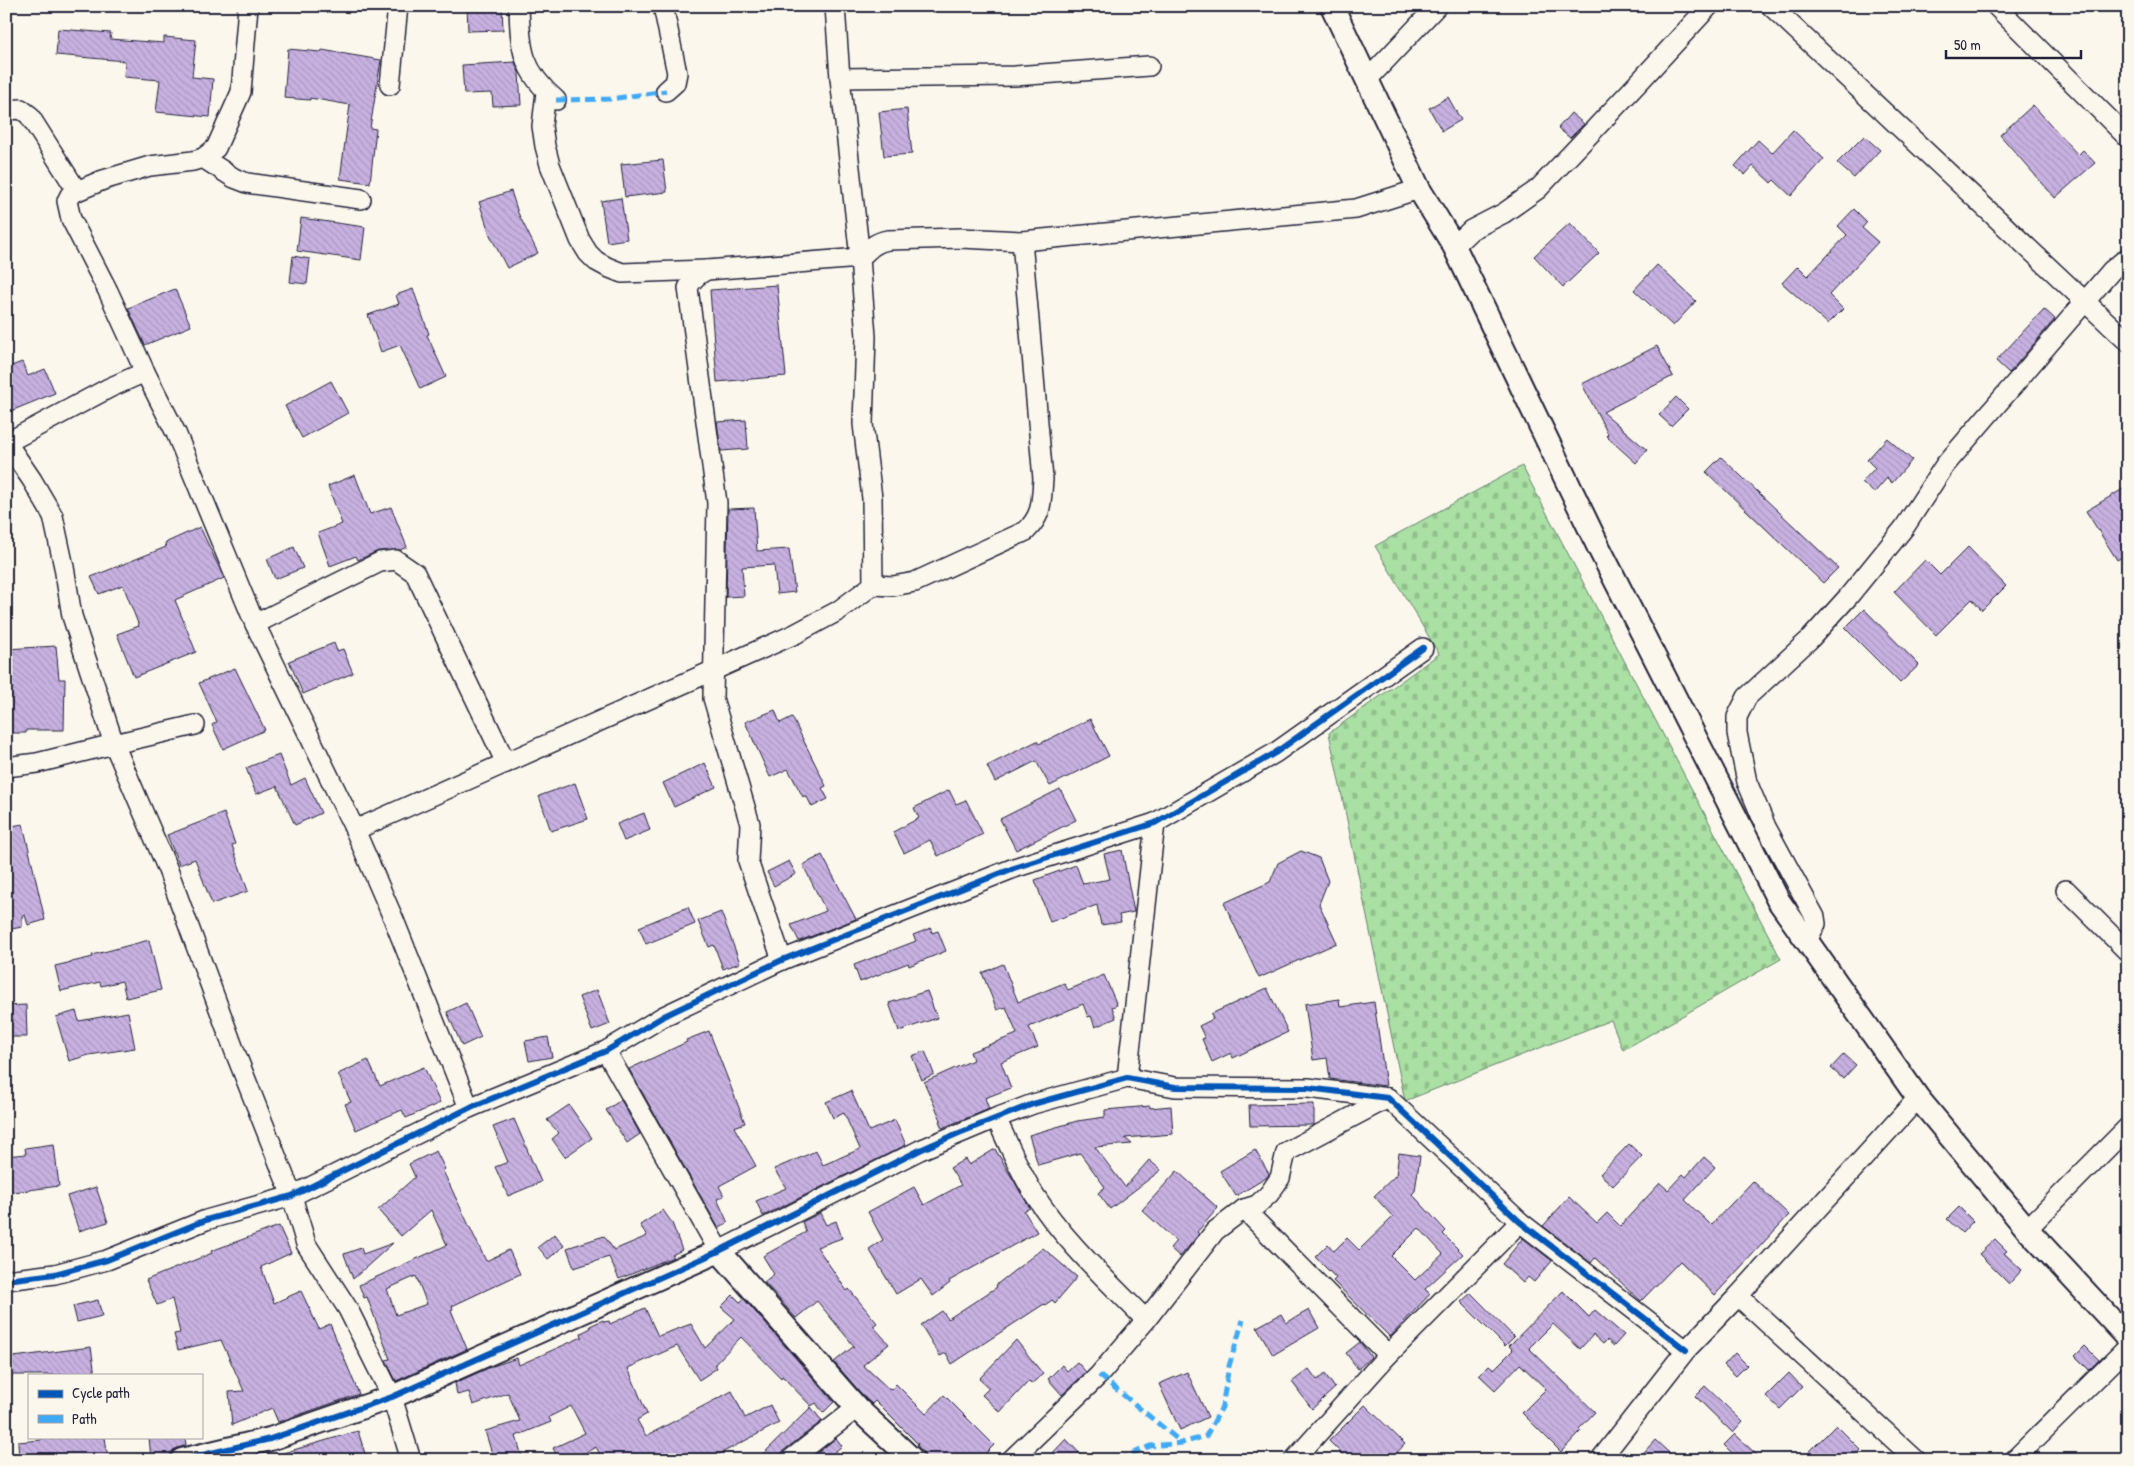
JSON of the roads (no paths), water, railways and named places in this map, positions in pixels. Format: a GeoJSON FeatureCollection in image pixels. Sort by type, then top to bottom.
{"type":"FeatureCollection","features":[{"type":"Feature","properties":{"kind":"street"},"geometry":{"type":"LineString","coordinates":[[248,6],[241,92],[216,148],[203,158],[193,161],[150,166],[103,180],[70,195],[67,201],[71,219],[108,291],[176,434],[255,624],[355,830],[394,920],[469,1108]]}},
{"type":"Feature","properties":{"kind":"street"},"geometry":{"type":"LineString","coordinates":[[390,84],[398,6]]}},
{"type":"Feature","properties":{"kind":"street"},"geometry":{"type":"LineString","coordinates":[[519,6],[522,52],[529,70],[551,96],[542,126],[550,165],[580,240],[588,253],[607,268],[622,272],[641,274],[860,258],[879,242],[888,240],[961,238],[1022,241],[1356,209],[1419,188]]}},
{"type":"Feature","properties":{"kind":"street"},"geometry":{"type":"LineString","coordinates":[[663,6],[677,73],[675,83],[666,91]]}},
{"type":"Feature","properties":{"kind":"street"},"geometry":{"type":"LineString","coordinates":[[835,6],[840,78],[860,258],[866,337],[863,424],[872,498],[873,585]]}},
{"type":"Feature","properties":{"kind":"street"},"geometry":{"type":"LineString","coordinates":[[1332,6],[1419,188],[1454,246],[1599,548],[1778,900],[1918,1098],[2027,1229],[2128,1338]]}},
{"type":"Feature","properties":{"kind":"street"},"geometry":{"type":"LineString","coordinates":[[1367,80],[1437,6]]}},
{"type":"Feature","properties":{"kind":"street"},"geometry":{"type":"LineString","coordinates":[[1454,246],[1471,230],[1504,213],[1538,189],[1640,82],[1708,6]]}},
{"type":"Feature","properties":{"kind":"street"},"geometry":{"type":"LineString","coordinates":[[1771,6],[2128,342]]}},
{"type":"Feature","properties":{"kind":"street"},"geometry":{"type":"LineString","coordinates":[[1996,6],[2128,138]]}},
{"type":"Feature","properties":{"kind":"street"},"geometry":{"type":"LineString","coordinates":[[840,78],[1015,76],[1149,66]]}},
{"type":"Feature","properties":{"kind":"street"},"geometry":{"type":"LineString","coordinates":[[6,110],[22,109],[29,114],[77,191]]}},
{"type":"Feature","properties":{"kind":"street"},"geometry":{"type":"LineString","coordinates":[[203,158],[234,178],[247,183],[361,199]]}},
{"type":"Feature","properties":{"kind":"street"},"geometry":{"type":"LineString","coordinates":[[355,830],[803,630],[838,611],[873,585],[893,586],[915,582],[1026,531],[1035,522],[1040,510],[1043,479],[1022,241]]}},
{"type":"Feature","properties":{"kind":"street"},"geometry":{"type":"LineString","coordinates":[[1806,942],[1816,924],[1815,917],[1766,827],[1747,782],[1737,732],[1737,717],[1747,697],[1810,638],[1848,597],[1904,528],[1945,465],[2112,270],[2128,257]]}},
{"type":"Feature","properties":{"kind":"street"},"geometry":{"type":"LineString","coordinates":[[707,270],[695,278],[688,288],[717,503],[713,698],[750,824],[748,861],[782,960]]}},
{"type":"Feature","properties":{"kind":"street"},"geometry":{"type":"LineString","coordinates":[[145,372],[109,388],[7,441],[53,516],[72,616],[114,744],[168,870],[235,1052],[292,1196],[306,1244],[348,1309],[392,1397],[411,1460]]}},
{"type":"Feature","properties":{"kind":"street"},"geometry":{"type":"LineString","coordinates":[[255,624],[380,562],[396,560],[415,573],[506,763]]}},
{"type":"Feature","properties":{"kind":"street"},"geometry":{"type":"LineString","coordinates":[[6,1280],[55,1274],[107,1260],[206,1220],[292,1196],[469,1108],[606,1051],[664,1016],[782,960],[1014,868],[1155,823],[1275,753],[1423,648]]}},
{"type":"Feature","properties":{"kind":"street"},"geometry":{"type":"LineString","coordinates":[[6,767],[37,763],[195,725]]}},
{"type":"Feature","properties":{"kind":"street"},"geometry":{"type":"LineString","coordinates":[[1127,1078],[1155,823]]}},
{"type":"Feature","properties":{"kind":"street"},"geometry":{"type":"LineString","coordinates":[[2066,890],[2128,952]]}},
{"type":"Feature","properties":{"kind":"street"},"geometry":{"type":"LineString","coordinates":[[606,1051],[719,1251],[857,1408],[914,1460]]}},
{"type":"Feature","properties":{"kind":"street"},"geometry":{"type":"LineString","coordinates":[[186,1459],[270,1439],[392,1397],[719,1251],[920,1150],[1033,1104],[1127,1078],[1175,1087],[1308,1088],[1388,1098],[1520,1222],[1686,1350]]}},
{"type":"Feature","properties":{"kind":"street"},"geometry":{"type":"LineString","coordinates":[[1011,1460],[1099,1376],[1146,1320],[1215,1231],[1244,1209],[1257,1205],[1269,1194],[1280,1178],[1286,1152],[1388,1098]]}},
{"type":"Feature","properties":{"kind":"street"},"geometry":{"type":"LineString","coordinates":[[1606,1458],[1686,1350],[1738,1296],[1918,1098]]}},
{"type":"Feature","properties":{"kind":"street"},"geometry":{"type":"LineString","coordinates":[[996,1118],[1033,1192],[1049,1216],[1083,1255],[1146,1320]]}},
{"type":"Feature","properties":{"kind":"street"},"geometry":{"type":"LineString","coordinates":[[2027,1229],[2128,1127]]}},
{"type":"Feature","properties":{"kind":"street"},"geometry":{"type":"LineString","coordinates":[[1244,1209],[1388,1355]]}},
{"type":"Feature","properties":{"kind":"street"},"geometry":{"type":"LineString","coordinates":[[1294,1460],[1388,1355],[1520,1222]]}},
{"type":"Feature","properties":{"kind":"street"},"geometry":{"type":"LineString","coordinates":[[1738,1296],[1916,1460]]}},
{"type":"Feature","properties":{"kind":"street"},"geometry":{"type":"LineString","coordinates":[[2014,1460],[2128,1347]]}},
{"type":"Feature","properties":{"kind":"street"},"geometry":{"type":"LineString","coordinates":[[790,1460],[857,1408]]}}]}
